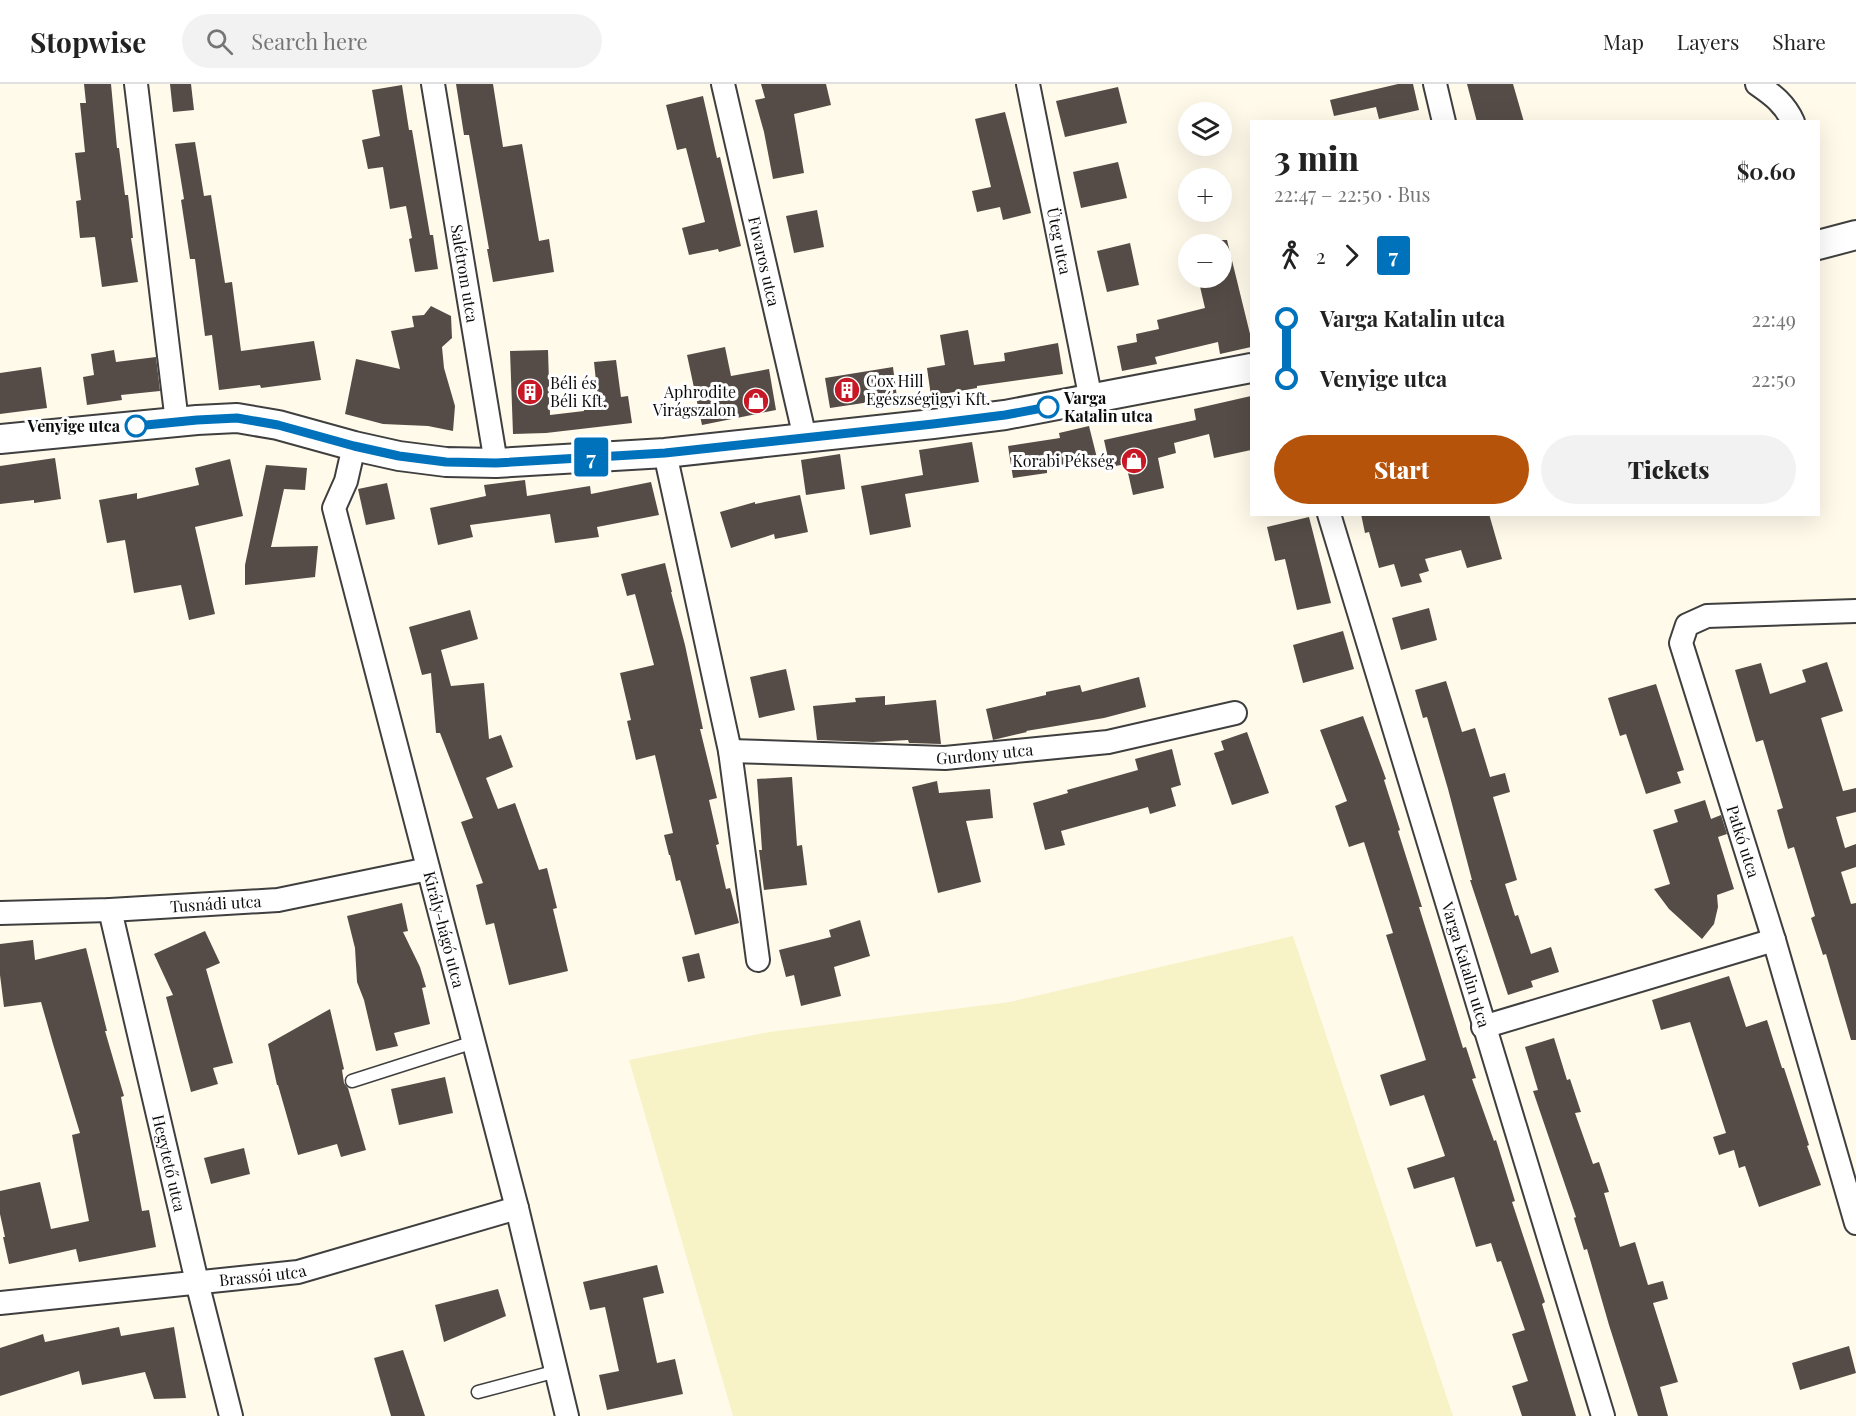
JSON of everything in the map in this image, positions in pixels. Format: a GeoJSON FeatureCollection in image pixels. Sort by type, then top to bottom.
{"type":"FeatureCollection","features":[{"type":"Feature","properties":{"kind":"street"},"geometry":{"type":"LineString","coordinates":[[136,84],[177,422]]}},
{"type":"Feature","properties":{"kind":"street","name":"Salétrom utca"},"geometry":{"type":"LineString","coordinates":[[433,84],[496,463]]}},
{"type":"Feature","properties":{"kind":"street","name":"Fuvaros utca"},"geometry":{"type":"LineString","coordinates":[[723,84],[805,438]]}},
{"type":"Feature","properties":{"kind":"street","name":"Üteg utca"},"geometry":{"type":"LineString","coordinates":[[1028,84],[1091,400]]}},
{"type":"Feature","properties":{"kind":"street"},"geometry":{"type":"LineString","coordinates":[[1435,84],[1444,120]]}},
{"type":"Feature","properties":{"kind":"street"},"geometry":{"type":"LineString","coordinates":[[1757,84],[1787,109],[1792,120]]}},
{"type":"Feature","properties":{"kind":"street"},"geometry":{"type":"LineString","coordinates":[[1820,238],[1856,235]]}},
{"type":"Feature","properties":{"kind":"street"},"geometry":{"type":"LineString","coordinates":[[0,439],[237,418],[278,425],[399,456],[446,462],[496,463],[665,453],[1005,415],[1250,368]]}},
{"type":"Feature","properties":{"kind":"street","name":"Király-hágó utca"},"geometry":{"type":"LineString","coordinates":[[354,446],[346,482],[334,508],[517,1208],[567,1416]]}},
{"type":"Feature","properties":{"kind":"street"},"geometry":{"type":"LineString","coordinates":[[665,453],[730,751],[758,960]]}},
{"type":"Feature","properties":{"kind":"street","name":"Varga Katalin utca"},"geometry":{"type":"LineString","coordinates":[[1330,516],[1603,1416]]}},
{"type":"Feature","properties":{"kind":"street","name":"Patkó utca"},"geometry":{"type":"LineString","coordinates":[[1856,611],[1707,616],[1687,625],[1681,643],[1774,940],[1856,1223]]}},
{"type":"Feature","properties":{"kind":"street","name":"Gurdony utca"},"geometry":{"type":"LineString","coordinates":[[730,751],[945,759],[1108,742],[1234,713]]}},
{"type":"Feature","properties":{"kind":"street","name":"Tusnádi utca"},"geometry":{"type":"LineString","coordinates":[[0,913],[110,910],[278,900],[428,869]]}},
{"type":"Feature","properties":{"kind":"street","name":"Hegytető utca"},"geometry":{"type":"LineString","coordinates":[[110,910],[196,1282],[231,1416]]}},
{"type":"Feature","properties":{"kind":"street"},"geometry":{"type":"LineString","coordinates":[[1483,1027],[1774,940]]}},
{"type":"Feature","properties":{"kind":"street","name":"Brassói utca"},"geometry":{"type":"LineString","coordinates":[[0,1303],[298,1272],[517,1208]]}},
{"type":"Feature","properties":{"kind":"lane"},"geometry":{"type":"LineString","coordinates":[[352,1081],[474,1042]]}},
{"type":"Feature","properties":{"kind":"lane"},"geometry":{"type":"LineString","coordinates":[[478,1392],[557,1371]]}},
{"type":"Feature","properties":{"kind":"shaded area"},"geometry":{"type":"Polygon","coordinates":[[[1293,936],[1453,1416],[733,1416],[629,1060],[769,1032],[1010,1002],[1293,936]]]}},
{"type":"Feature","properties":{"kind":"building"},"geometry":{"type":"Polygon","coordinates":[[[84,84],[111,84],[117,148],[119,148],[125,195],[128,195],[133,238],[131,238],[138,282],[102,287],[95,237],[80,238],[76,201],[81,200],[75,153],[85,152],[80,103],[86,103],[84,84]]]}},
{"type":"Feature","properties":{"kind":"building"},"geometry":{"type":"Polygon","coordinates":[[[170,84],[191,84],[194,110],[173,112],[170,84]]]}},
{"type":"Feature","properties":{"kind":"building"},"geometry":{"type":"Polygon","coordinates":[[[456,84],[493,84],[503,147],[522,144],[539,241],[549,239],[554,272],[493,282],[469,135],[464,135],[456,84]]]}},
{"type":"Feature","properties":{"kind":"building"},"geometry":{"type":"Polygon","coordinates":[[[761,84],[826,84],[831,105],[794,114],[804,173],[773,179],[755,100],[765,98],[761,84]]]}},
{"type":"Feature","properties":{"kind":"building"},"geometry":{"type":"Polygon","coordinates":[[[1398,84],[1413,84],[1419,110],[1379,119],[1376,107],[1334,116],[1330,100],[1398,84]]]}},
{"type":"Feature","properties":{"kind":"building"},"geometry":{"type":"Polygon","coordinates":[[[1467,84],[1513,84],[1523,120],[1476,120],[1467,84]]]}},
{"type":"Feature","properties":{"kind":"building"},"geometry":{"type":"Polygon","coordinates":[[[402,85],[438,269],[415,272],[406,206],[390,209],[383,167],[368,169],[362,140],[380,136],[372,90],[402,85]]]}},
{"type":"Feature","properties":{"kind":"building"},"geometry":{"type":"Polygon","coordinates":[[[1118,87],[1127,123],[1065,137],[1056,101],[1118,87]]]}},
{"type":"Feature","properties":{"kind":"building"},"geometry":{"type":"Polygon","coordinates":[[[703,96],[741,246],[719,252],[718,249],[689,255],[682,228],[705,222],[686,148],[677,150],[666,105],[703,96]]]}},
{"type":"Feature","properties":{"kind":"building"},"geometry":{"type":"Polygon","coordinates":[[[1005,112],[1031,213],[1003,220],[1000,207],[977,212],[972,191],[991,187],[975,119],[1005,112]]]}},
{"type":"Feature","properties":{"kind":"building"},"geometry":{"type":"Polygon","coordinates":[[[195,142],[204,196],[211,195],[225,283],[232,282],[241,351],[314,341],[321,380],[261,388],[260,385],[219,390],[212,335],[205,336],[195,259],[190,259],[181,200],[184,199],[175,144],[195,142]]]}},
{"type":"Feature","properties":{"kind":"building"},"geometry":{"type":"Polygon","coordinates":[[[1118,162],[1127,198],[1081,208],[1073,172],[1118,162]]]}},
{"type":"Feature","properties":{"kind":"building"},"geometry":{"type":"Polygon","coordinates":[[[817,210],[824,247],[794,253],[786,216],[817,210]]]}},
{"type":"Feature","properties":{"kind":"building"},"geometry":{"type":"Polygon","coordinates":[[[1130,243],[1139,285],[1107,292],[1097,251],[1130,243]]]}},
{"type":"Feature","properties":{"kind":"building"},"geometry":{"type":"Polygon","coordinates":[[[1232,260],[1250,334],[1250,347],[1220,354],[1218,342],[1155,357],[1157,364],[1122,371],[1117,346],[1137,342],[1136,334],[1159,329],[1157,320],[1205,308],[1200,288],[1232,288],[1232,260]]]}},
{"type":"Feature","properties":{"kind":"building"},"geometry":{"type":"Polygon","coordinates":[[[431,306],[451,316],[452,338],[442,347],[444,368],[455,406],[453,431],[428,426],[383,424],[345,414],[356,359],[400,369],[391,331],[414,327],[412,316],[424,315],[431,306]]]}},
{"type":"Feature","properties":{"kind":"building"},"geometry":{"type":"Polygon","coordinates":[[[968,330],[974,365],[1005,361],[1004,353],[1058,343],[1063,374],[977,386],[977,388],[931,396],[927,368],[945,365],[940,335],[968,330]]]}},
{"type":"Feature","properties":{"kind":"building"},"geometry":{"type":"Polygon","coordinates":[[[725,347],[731,376],[769,369],[776,410],[702,425],[687,355],[725,347]]]}},
{"type":"Feature","properties":{"kind":"building"},"geometry":{"type":"Polygon","coordinates":[[[114,350],[116,362],[156,357],[160,391],[121,395],[122,400],[87,405],[83,377],[94,375],[91,354],[114,350]]]}},
{"type":"Feature","properties":{"kind":"building"},"geometry":{"type":"Polygon","coordinates":[[[548,350],[550,415],[584,411],[582,393],[597,391],[594,362],[616,360],[621,397],[628,396],[632,423],[546,433],[513,434],[510,351],[548,350]]]}},
{"type":"Feature","properties":{"kind":"building"},"geometry":{"type":"Polygon","coordinates":[[[41,367],[47,408],[0,414],[0,373],[41,367]]]}},
{"type":"Feature","properties":{"kind":"building"},"geometry":{"type":"Polygon","coordinates":[[[893,367],[897,398],[830,408],[825,378],[893,367]]]}},
{"type":"Feature","properties":{"kind":"building"},"geometry":{"type":"Polygon","coordinates":[[[1250,396],[1250,450],[1214,458],[1209,434],[1174,443],[1176,453],[1158,458],[1164,488],[1133,495],[1126,464],[1110,467],[1104,440],[1196,420],[1194,409],[1250,396]]]}},
{"type":"Feature","properties":{"kind":"building"},"geometry":{"type":"Polygon","coordinates":[[[1089,426],[1097,458],[1047,470],[1047,473],[1013,478],[1008,446],[1060,438],[1059,433],[1089,426]]]}},
{"type":"Feature","properties":{"kind":"building"},"geometry":{"type":"Polygon","coordinates":[[[972,442],[979,482],[905,494],[911,527],[870,535],[861,486],[923,475],[919,450],[972,442]]]}},
{"type":"Feature","properties":{"kind":"building"},"geometry":{"type":"Polygon","coordinates":[[[840,454],[845,489],[806,495],[801,460],[840,454]]]}},
{"type":"Feature","properties":{"kind":"building"},"geometry":{"type":"Polygon","coordinates":[[[55,458],[61,499],[0,504],[0,466],[55,458]]]}},
{"type":"Feature","properties":{"kind":"building"},"geometry":{"type":"Polygon","coordinates":[[[230,459],[243,516],[195,527],[215,614],[189,620],[181,585],[134,593],[125,540],[107,543],[99,500],[137,493],[137,499],[199,485],[195,468],[230,459]]]}},
{"type":"Feature","properties":{"kind":"building"},"geometry":{"type":"Polygon","coordinates":[[[266,465],[307,468],[305,490],[284,489],[271,547],[318,546],[315,577],[245,585],[245,565],[266,465]]]}},
{"type":"Feature","properties":{"kind":"building"},"geometry":{"type":"Polygon","coordinates":[[[525,480],[527,496],[590,486],[591,494],[651,482],[659,515],[597,527],[599,537],[555,543],[550,514],[470,525],[473,537],[438,545],[430,508],[486,496],[484,485],[525,480]]]}},
{"type":"Feature","properties":{"kind":"building"},"geometry":{"type":"Polygon","coordinates":[[[387,483],[395,519],[366,525],[358,489],[387,483]]]}},
{"type":"Feature","properties":{"kind":"building"},"geometry":{"type":"Polygon","coordinates":[[[800,495],[808,532],[775,539],[774,534],[731,548],[720,512],[755,502],[755,504],[800,495]]]}},
{"type":"Feature","properties":{"kind":"building"},"geometry":{"type":"Polygon","coordinates":[[[1361,516],[1490,516],[1502,559],[1467,568],[1461,550],[1425,559],[1429,571],[1419,574],[1422,582],[1401,587],[1394,564],[1379,568],[1369,532],[1365,533],[1361,516]]]}},
{"type":"Feature","properties":{"kind":"building"},"geometry":{"type":"Polygon","coordinates":[[[1309,517],[1331,603],[1297,610],[1285,559],[1275,561],[1267,527],[1309,517]]]}},
{"type":"Feature","properties":{"kind":"building"},"geometry":{"type":"Polygon","coordinates":[[[665,563],[685,645],[703,729],[700,729],[717,798],[709,800],[719,844],[716,845],[726,889],[730,888],[739,923],[695,935],[680,880],[676,881],[664,835],[673,833],[655,755],[636,760],[627,721],[631,720],[620,673],[654,665],[635,594],[627,596],[621,574],[665,563]]]}},
{"type":"Feature","properties":{"kind":"building"},"geometry":{"type":"Polygon","coordinates":[[[1429,608],[1437,640],[1401,650],[1392,618],[1429,608]]]}},
{"type":"Feature","properties":{"kind":"building"},"geometry":{"type":"Polygon","coordinates":[[[470,610],[478,639],[441,650],[451,686],[484,683],[489,739],[501,735],[513,767],[486,778],[498,809],[515,803],[539,870],[547,868],[557,908],[553,909],[568,971],[509,985],[494,923],[486,925],[476,885],[483,883],[461,822],[473,818],[440,733],[436,733],[431,673],[422,675],[409,627],[470,610]]]}},
{"type":"Feature","properties":{"kind":"building"},"geometry":{"type":"Polygon","coordinates":[[[1343,631],[1354,669],[1303,683],[1293,645],[1343,631]]]}},
{"type":"Feature","properties":{"kind":"building"},"geometry":{"type":"Polygon","coordinates":[[[1827,662],[1843,711],[1821,718],[1843,791],[1856,788],[1856,812],[1836,817],[1845,848],[1856,844],[1856,867],[1841,872],[1851,904],[1856,903],[1856,1040],[1851,1040],[1826,954],[1823,955],[1811,918],[1815,916],[1794,847],[1788,849],[1777,810],[1783,808],[1763,740],[1756,742],[1735,670],[1761,663],[1770,694],[1806,682],[1802,670],[1827,662]]]}},
{"type":"Feature","properties":{"kind":"building"},"geometry":{"type":"Polygon","coordinates":[[[786,669],[795,710],[759,718],[750,677],[786,669]]]}},
{"type":"Feature","properties":{"kind":"building"},"geometry":{"type":"Polygon","coordinates":[[[1139,677],[1146,707],[1104,718],[1026,731],[993,740],[986,709],[1046,695],[1046,692],[1080,685],[1082,692],[1139,677]]]}},
{"type":"Feature","properties":{"kind":"building"},"geometry":{"type":"Polygon","coordinates":[[[1446,681],[1462,732],[1475,728],[1490,777],[1505,773],[1510,792],[1493,797],[1517,880],[1505,884],[1531,954],[1551,947],[1559,972],[1531,981],[1533,987],[1508,995],[1470,880],[1472,880],[1427,717],[1423,718],[1415,690],[1446,681]]]}},
{"type":"Feature","properties":{"kind":"building"},"geometry":{"type":"Polygon","coordinates":[[[1656,684],[1684,770],[1677,772],[1681,783],[1646,794],[1626,734],[1620,736],[1608,698],[1656,684]]]}},
{"type":"Feature","properties":{"kind":"building"},"geometry":{"type":"Polygon","coordinates":[[[885,696],[885,705],[936,700],[941,744],[909,743],[908,740],[873,742],[817,740],[813,706],[856,702],[855,698],[885,696]]]}},
{"type":"Feature","properties":{"kind":"building"},"geometry":{"type":"Polygon","coordinates":[[[1363,716],[1386,779],[1384,780],[1400,830],[1398,831],[1422,907],[1419,907],[1463,1048],[1466,1047],[1476,1078],[1472,1079],[1494,1141],[1496,1140],[1515,1201],[1512,1202],[1545,1302],[1542,1304],[1576,1416],[1522,1416],[1512,1386],[1528,1381],[1512,1334],[1525,1330],[1501,1261],[1497,1262],[1491,1243],[1476,1247],[1454,1177],[1414,1189],[1407,1168],[1445,1156],[1424,1095],[1390,1106],[1380,1075],[1426,1060],[1386,935],[1393,933],[1364,842],[1349,847],[1335,806],[1347,801],[1320,730],[1363,716]]]}},
{"type":"Feature","properties":{"kind":"building"},"geometry":{"type":"Polygon","coordinates":[[[1247,732],[1269,793],[1232,805],[1214,753],[1224,750],[1221,741],[1247,732]]]}},
{"type":"Feature","properties":{"kind":"building"},"geometry":{"type":"Polygon","coordinates":[[[1172,749],[1181,785],[1171,788],[1176,806],[1150,814],[1148,807],[1061,831],[1065,845],[1045,850],[1033,803],[1068,793],[1067,790],[1138,770],[1135,759],[1172,749]]]}},
{"type":"Feature","properties":{"kind":"building"},"geometry":{"type":"Polygon","coordinates":[[[792,777],[797,846],[802,845],[807,885],[764,890],[759,850],[762,850],[757,779],[792,777]]]}},
{"type":"Feature","properties":{"kind":"building"},"geometry":{"type":"Polygon","coordinates":[[[937,781],[939,793],[990,789],[993,818],[966,821],[981,882],[938,893],[912,787],[937,781]]]}},
{"type":"Feature","properties":{"kind":"building"},"geometry":{"type":"Polygon","coordinates":[[[1705,800],[1711,819],[1721,815],[1727,834],[1718,837],[1734,889],[1717,895],[1718,907],[1714,924],[1702,939],[1669,909],[1654,889],[1670,884],[1653,830],[1678,822],[1674,810],[1705,800]]]}},
{"type":"Feature","properties":{"kind":"building"},"geometry":{"type":"Polygon","coordinates":[[[402,903],[408,931],[403,932],[420,967],[426,987],[422,988],[430,1024],[394,1033],[398,1046],[376,1051],[364,1000],[357,982],[355,948],[347,916],[402,903]]]}},
{"type":"Feature","properties":{"kind":"building"},"geometry":{"type":"Polygon","coordinates":[[[860,920],[870,956],[834,967],[841,996],[801,1006],[794,975],[786,977],[779,950],[831,937],[829,930],[860,920]]]}},
{"type":"Feature","properties":{"kind":"building"},"geometry":{"type":"Polygon","coordinates":[[[205,931],[220,963],[206,969],[233,1063],[213,1068],[218,1084],[191,1092],[166,997],[173,995],[154,954],[205,931]]]}},
{"type":"Feature","properties":{"kind":"building"},"geometry":{"type":"Polygon","coordinates":[[[33,940],[35,960],[86,948],[107,1031],[105,1031],[124,1096],[121,1097],[142,1211],[149,1210],[156,1247],[79,1262],[76,1249],[9,1264],[0,1214],[0,1191],[40,1182],[51,1229],[89,1221],[72,1135],[80,1133],[41,1002],[4,1007],[0,975],[0,944],[33,940]]]}},
{"type":"Feature","properties":{"kind":"building"},"geometry":{"type":"Polygon","coordinates":[[[699,953],[705,978],[688,982],[682,957],[699,953]]]}},
{"type":"Feature","properties":{"kind":"building"},"geometry":{"type":"Polygon","coordinates":[[[1729,976],[1746,1027],[1767,1020],[1821,1185],[1759,1207],[1745,1166],[1739,1168],[1734,1150],[1719,1155],[1713,1137],[1726,1133],[1690,1022],[1661,1030],[1652,1000],[1729,976]]]}},
{"type":"Feature","properties":{"kind":"building"},"geometry":{"type":"Polygon","coordinates":[[[330,1009],[344,1069],[342,1070],[344,1083],[348,1088],[366,1150],[341,1157],[337,1144],[298,1155],[277,1085],[268,1044],[330,1009]]]}},
{"type":"Feature","properties":{"kind":"building"},"geometry":{"type":"Polygon","coordinates":[[[1554,1038],[1567,1080],[1570,1079],[1581,1112],[1575,1113],[1593,1164],[1599,1162],[1609,1192],[1604,1193],[1620,1247],[1635,1242],[1648,1285],[1663,1281],[1668,1299],[1653,1303],[1678,1382],[1660,1387],[1668,1416],[1638,1416],[1587,1249],[1584,1250],[1574,1218],[1576,1217],[1533,1091],[1538,1090],[1525,1047],[1554,1038]]]}},
{"type":"Feature","properties":{"kind":"building"},"geometry":{"type":"Polygon","coordinates":[[[445,1077],[453,1113],[399,1125],[391,1089],[445,1077]]]}},
{"type":"Feature","properties":{"kind":"building"},"geometry":{"type":"Polygon","coordinates":[[[244,1148],[250,1174],[211,1184],[204,1158],[244,1148]]]}},
{"type":"Feature","properties":{"kind":"building"},"geometry":{"type":"Polygon","coordinates":[[[657,1265],[664,1293],[643,1298],[657,1363],[675,1359],[683,1394],[607,1410],[599,1375],[619,1371],[605,1307],[590,1310],[583,1282],[657,1265]]]}},
{"type":"Feature","properties":{"kind":"building"},"geometry":{"type":"Polygon","coordinates":[[[498,1289],[506,1316],[444,1342],[435,1305],[498,1289]]]}},
{"type":"Feature","properties":{"kind":"building"},"geometry":{"type":"Polygon","coordinates":[[[119,1327],[121,1336],[174,1327],[186,1398],[154,1399],[145,1372],[82,1385],[79,1371],[0,1396],[0,1348],[43,1334],[45,1342],[119,1327]]]}},
{"type":"Feature","properties":{"kind":"building"},"geometry":{"type":"Polygon","coordinates":[[[1849,1346],[1856,1373],[1800,1390],[1792,1363],[1849,1346]]]}},
{"type":"Feature","properties":{"kind":"building"},"geometry":{"type":"Polygon","coordinates":[[[403,1350],[425,1416],[391,1416],[374,1358],[403,1350]]]}},
{"type":"Feature","properties":{"kind":"bus line","name":"7"},"geometry":{"type":"LineString","coordinates":[[136,426],[237,418],[278,425],[399,456],[446,462],[496,463],[665,453],[933,424],[1048,407]]}},
{"type":"Feature","properties":{"kind":"place","name":"Cox Hill Egészségügyi Kft."},"geometry":{"type":"Point","coordinates":[847,390]}},
{"type":"Feature","properties":{"kind":"place","name":"Béli és Béli Kft."},"geometry":{"type":"Point","coordinates":[530,392]}},
{"type":"Feature","properties":{"kind":"place","name":"Aphrodite Virágszalon"},"geometry":{"type":"Point","coordinates":[756,401]}},
{"type":"Feature","properties":{"kind":"place","name":"Varga Katalin utca"},"geometry":{"type":"Point","coordinates":[1048,407]}},
{"type":"Feature","properties":{"kind":"place","name":"Venyige utca"},"geometry":{"type":"Point","coordinates":[136,426]}},
{"type":"Feature","properties":{"kind":"place","name":"Korabi Pékség"},"geometry":{"type":"Point","coordinates":[1134,461]}}]}
